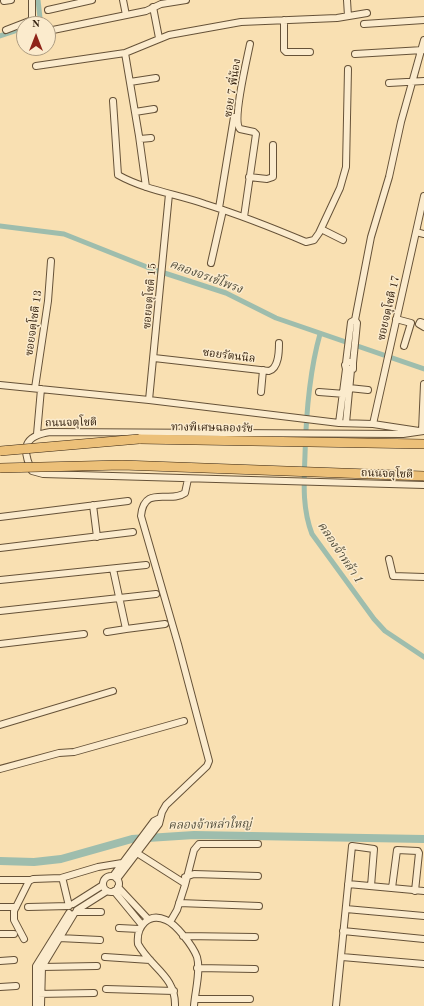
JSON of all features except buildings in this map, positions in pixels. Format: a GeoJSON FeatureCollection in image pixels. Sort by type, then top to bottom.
{"type":"FeatureCollection","features":[{"type":"Feature","properties":{"kind":"highway","name":"ทางพิเศษฉลองรัช"},"geometry":{"type":"LineString","coordinates":[[0,451],[138,439],[246,441],[315,437],[424,444]]}},
{"type":"Feature","properties":{"kind":"highway"},"geometry":{"type":"LineString","coordinates":[[0,468],[122,465],[424,476]]}},
{"type":"Feature","properties":{"kind":"street"},"geometry":{"type":"LineString","coordinates":[[4,1],[11,0]]}},
{"type":"Feature","properties":{"kind":"street"},"geometry":{"type":"LineString","coordinates":[[6,30],[32,20],[32,0]]}},
{"type":"Feature","properties":{"kind":"street"},"geometry":{"type":"LineString","coordinates":[[48,10],[92,0]]}},
{"type":"Feature","properties":{"kind":"street"},"geometry":{"type":"LineString","coordinates":[[123,0],[126,15]]}},
{"type":"Feature","properties":{"kind":"street"},"geometry":{"type":"LineString","coordinates":[[56,29],[146,11],[153,7],[186,0]]}},
{"type":"Feature","properties":{"kind":"street"},"geometry":{"type":"LineString","coordinates":[[347,0],[348,16]]}},
{"type":"Feature","properties":{"kind":"street"},"geometry":{"type":"LineString","coordinates":[[153,7],[159,38]]}},
{"type":"Feature","properties":{"kind":"street"},"geometry":{"type":"LineString","coordinates":[[36,66],[125,52],[169,35],[241,22],[367,14]]}},
{"type":"Feature","properties":{"kind":"street"},"geometry":{"type":"LineString","coordinates":[[284,20],[284,50],[286,52],[310,52]]}},
{"type":"Feature","properties":{"kind":"street"},"geometry":{"type":"LineString","coordinates":[[364,24],[424,20]]}},
{"type":"Feature","properties":{"kind":"street"},"geometry":{"type":"LineString","coordinates":[[346,423],[349,363],[353,332],[357,323],[355,320],[371,237],[389,177],[412,82],[424,40]]}},
{"type":"Feature","properties":{"kind":"street","name":"ซอย 7 พี่น้อง"},"geometry":{"type":"LineString","coordinates":[[244,217],[256,134],[254,132],[240,130],[238,124],[238,108],[250,44]]}},
{"type":"Feature","properties":{"kind":"street"},"geometry":{"type":"LineString","coordinates":[[355,54],[422,50]]}},
{"type":"Feature","properties":{"kind":"street"},"geometry":{"type":"LineString","coordinates":[[125,52],[140,139],[146,187]]}},
{"type":"Feature","properties":{"kind":"street"},"geometry":{"type":"LineString","coordinates":[[113,101],[118,175],[146,187],[221,209],[271,226],[306,242],[314,240],[321,229],[340,188],[346,167],[348,69]]}},
{"type":"Feature","properties":{"kind":"street"},"geometry":{"type":"LineString","coordinates":[[130,82],[156,78]]}},
{"type":"Feature","properties":{"kind":"street"},"geometry":{"type":"LineString","coordinates":[[389,83],[424,81]]}},
{"type":"Feature","properties":{"kind":"street"},"geometry":{"type":"LineString","coordinates":[[135,112],[154,109]]}},
{"type":"Feature","properties":{"kind":"street"},"geometry":{"type":"LineString","coordinates":[[211,263],[221,209],[234,117]]}},
{"type":"Feature","properties":{"kind":"street"},"geometry":{"type":"LineString","coordinates":[[140,139],[152,138]]}},
{"type":"Feature","properties":{"kind":"street"},"geometry":{"type":"LineString","coordinates":[[249,177],[267,179],[274,177],[273,146]]}},
{"type":"Feature","properties":{"kind":"street","name":"ซอยจตุโชติ 15"},"geometry":{"type":"LineString","coordinates":[[149,400],[164,259],[169,194]]}},
{"type":"Feature","properties":{"kind":"street","name":"ซอยจตุโชติ 17"},"geometry":{"type":"LineString","coordinates":[[373,424],[416,232],[422,219],[424,196]]}},
{"type":"Feature","properties":{"kind":"street"},"geometry":{"type":"LineString","coordinates":[[321,229],[343,240]]}},
{"type":"Feature","properties":{"kind":"street"},"geometry":{"type":"LineString","coordinates":[[416,232],[424,234]]}},
{"type":"Feature","properties":{"kind":"street","name":"ซอยจตุโชติ 13"},"geometry":{"type":"LineString","coordinates":[[37,434],[38,389],[51,261]]}},
{"type":"Feature","properties":{"kind":"street"},"geometry":{"type":"LineString","coordinates":[[396,319],[411,323],[404,346]]}},
{"type":"Feature","properties":{"kind":"street"},"geometry":{"type":"LineString","coordinates":[[424,323],[420,322],[419,324],[424,327]]}},
{"type":"Feature","properties":{"kind":"street","name":"ซอยรัตนนิล"},"geometry":{"type":"LineString","coordinates":[[154,358],[269,371],[273,369],[278,360],[279,343]]}},
{"type":"Feature","properties":{"kind":"street"},"geometry":{"type":"LineString","coordinates":[[261,392],[263,370]]}},
{"type":"Feature","properties":{"kind":"street"},"geometry":{"type":"LineString","coordinates":[[422,431],[424,384]]}},
{"type":"Feature","properties":{"kind":"street"},"geometry":{"type":"LineString","coordinates":[[0,385],[149,400],[316,420],[373,424],[422,431]]}},
{"type":"Feature","properties":{"kind":"street"},"geometry":{"type":"LineString","coordinates":[[319,392],[368,390]]}},
{"type":"Feature","properties":{"kind":"street"},"geometry":{"type":"LineString","coordinates":[[339,422],[347,392]]}},
{"type":"Feature","properties":{"kind":"street"},"geometry":{"type":"LineString","coordinates":[[316,420],[315,437],[403,434],[422,431]]}},
{"type":"Feature","properties":{"kind":"street","name":"ถนนจตุโชติ"},"geometry":{"type":"LineString","coordinates":[[294,438],[50,432],[37,434],[29,441],[26,451],[26,459],[32,471],[42,474],[424,485]]}},
{"type":"Feature","properties":{"kind":"street"},"geometry":{"type":"LineString","coordinates":[[141,927],[113,890],[113,877],[122,863],[140,844],[158,821],[166,805],[207,766],[209,760],[182,656],[141,516],[142,507],[150,498],[160,495],[177,496],[185,493],[188,479]]}},
{"type":"Feature","properties":{"kind":"street"},"geometry":{"type":"LineString","coordinates":[[0,517],[128,501]]}},
{"type":"Feature","properties":{"kind":"street"},"geometry":{"type":"LineString","coordinates":[[94,505],[97,536]]}},
{"type":"Feature","properties":{"kind":"street"},"geometry":{"type":"LineString","coordinates":[[0,548],[133,532]]}},
{"type":"Feature","properties":{"kind":"street"},"geometry":{"type":"LineString","coordinates":[[389,559],[393,576],[424,577]]}},
{"type":"Feature","properties":{"kind":"street"},"geometry":{"type":"LineString","coordinates":[[0,580],[146,565]]}},
{"type":"Feature","properties":{"kind":"street"},"geometry":{"type":"LineString","coordinates":[[113,569],[126,629]]}},
{"type":"Feature","properties":{"kind":"street"},"geometry":{"type":"LineString","coordinates":[[0,611],[156,594]]}},
{"type":"Feature","properties":{"kind":"street"},"geometry":{"type":"LineString","coordinates":[[106,632],[166,624]]}},
{"type":"Feature","properties":{"kind":"street"},"geometry":{"type":"LineString","coordinates":[[0,642],[84,634]]}},
{"type":"Feature","properties":{"kind":"street"},"geometry":{"type":"LineString","coordinates":[[0,725],[113,691]]}},
{"type":"Feature","properties":{"kind":"street"},"geometry":{"type":"LineString","coordinates":[[0,769],[59,753],[74,752],[184,722]]}},
{"type":"Feature","properties":{"kind":"street"},"geometry":{"type":"LineString","coordinates":[[36,1006],[39,965],[73,910],[103,885],[104,880],[113,877],[137,853],[140,844]]}},
{"type":"Feature","properties":{"kind":"street"},"geometry":{"type":"LineString","coordinates":[[170,922],[179,904],[194,850],[199,844],[258,844]]}},
{"type":"Feature","properties":{"kind":"street"},"geometry":{"type":"LineString","coordinates":[[336,1006],[352,846],[375,850],[371,886]]}},
{"type":"Feature","properties":{"kind":"street"},"geometry":{"type":"LineString","coordinates":[[392,888],[397,850],[418,851],[415,891]]}},
{"type":"Feature","properties":{"kind":"street"},"geometry":{"type":"LineString","coordinates":[[137,853],[177,878],[185,885]]}},
{"type":"Feature","properties":{"kind":"street"},"geometry":{"type":"LineString","coordinates":[[0,880],[61,878],[102,866],[122,863]]}},
{"type":"Feature","properties":{"kind":"street"},"geometry":{"type":"LineString","coordinates":[[102,866],[113,877]]}},
{"type":"Feature","properties":{"kind":"street"},"geometry":{"type":"LineString","coordinates":[[177,878],[188,876],[258,876]]}},
{"type":"Feature","properties":{"kind":"street"},"geometry":{"type":"LineString","coordinates":[[24,938],[14,920],[16,907],[25,886],[30,880]]}},
{"type":"Feature","properties":{"kind":"street"},"geometry":{"type":"LineString","coordinates":[[63,882],[73,910]]}},
{"type":"Feature","properties":{"kind":"street"},"geometry":{"type":"LineString","coordinates":[[348,884],[424,891]]}},
{"type":"Feature","properties":{"kind":"street"},"geometry":{"type":"LineString","coordinates":[[103,885],[113,890],[148,919]]}},
{"type":"Feature","properties":{"kind":"street"},"geometry":{"type":"LineString","coordinates":[[73,910],[113,890]]}},
{"type":"Feature","properties":{"kind":"street"},"geometry":{"type":"LineString","coordinates":[[179,904],[259,906]]}},
{"type":"Feature","properties":{"kind":"street"},"geometry":{"type":"LineString","coordinates":[[0,907],[16,907]]}},
{"type":"Feature","properties":{"kind":"street"},"geometry":{"type":"LineString","coordinates":[[28,907],[101,912]]}},
{"type":"Feature","properties":{"kind":"street"},"geometry":{"type":"LineString","coordinates":[[346,909],[424,916]]}},
{"type":"Feature","properties":{"kind":"street"},"geometry":{"type":"LineString","coordinates":[[175,1006],[174,991],[170,982],[138,944],[141,927],[148,919],[158,918],[170,922],[194,950],[197,960],[195,1003],[250,999]]}},
{"type":"Feature","properties":{"kind":"street"},"geometry":{"type":"LineString","coordinates":[[119,928],[141,927]]}},
{"type":"Feature","properties":{"kind":"street"},"geometry":{"type":"LineString","coordinates":[[343,932],[424,939]]}},
{"type":"Feature","properties":{"kind":"street"},"geometry":{"type":"LineString","coordinates":[[0,934],[14,934]]}},
{"type":"Feature","properties":{"kind":"street"},"geometry":{"type":"LineString","coordinates":[[57,936],[100,940]]}},
{"type":"Feature","properties":{"kind":"street"},"geometry":{"type":"LineString","coordinates":[[183,936],[255,937]]}},
{"type":"Feature","properties":{"kind":"street"},"geometry":{"type":"LineString","coordinates":[[105,957],[150,960]]}},
{"type":"Feature","properties":{"kind":"street"},"geometry":{"type":"LineString","coordinates":[[342,957],[424,964]]}},
{"type":"Feature","properties":{"kind":"street"},"geometry":{"type":"LineString","coordinates":[[0,960],[14,960]]}},
{"type":"Feature","properties":{"kind":"street"},"geometry":{"type":"LineString","coordinates":[[39,965],[97,966]]}},
{"type":"Feature","properties":{"kind":"street"},"geometry":{"type":"LineString","coordinates":[[197,968],[255,969]]}},
{"type":"Feature","properties":{"kind":"street"},"geometry":{"type":"LineString","coordinates":[[0,986],[16,986]]}},
{"type":"Feature","properties":{"kind":"street"},"geometry":{"type":"LineString","coordinates":[[106,988],[174,991]]}},
{"type":"Feature","properties":{"kind":"street"},"geometry":{"type":"LineString","coordinates":[[38,994],[94,993]]}},
{"type":"Feature","properties":{"kind":"street"},"geometry":{"type":"LineString","coordinates":[[38,994],[41,1006]]}},
{"type":"Feature","properties":{"kind":"waterway"},"geometry":{"type":"LineString","coordinates":[[38,0],[40,16]]}},
{"type":"Feature","properties":{"kind":"waterway"},"geometry":{"type":"LineString","coordinates":[[0,36],[16,31]]}},
{"type":"Feature","properties":{"kind":"waterway","name":"คลองจรเข้โพรง"},"geometry":{"type":"LineString","coordinates":[[0,226],[64,234],[152,269],[226,293],[276,318],[424,369]]}},
{"type":"Feature","properties":{"kind":"waterway","name":"คลองจ้าหล้า 1"},"geometry":{"type":"LineString","coordinates":[[320,334],[313,364],[306,424],[304,495],[312,534],[374,619],[385,631],[424,657]]}},
{"type":"Feature","properties":{"kind":"waterway","name":"คลองจ้าหล่าใหญ่"},"geometry":{"type":"LineString","coordinates":[[0,861],[34,862],[61,859],[132,839],[194,835],[424,839]]}}]}
